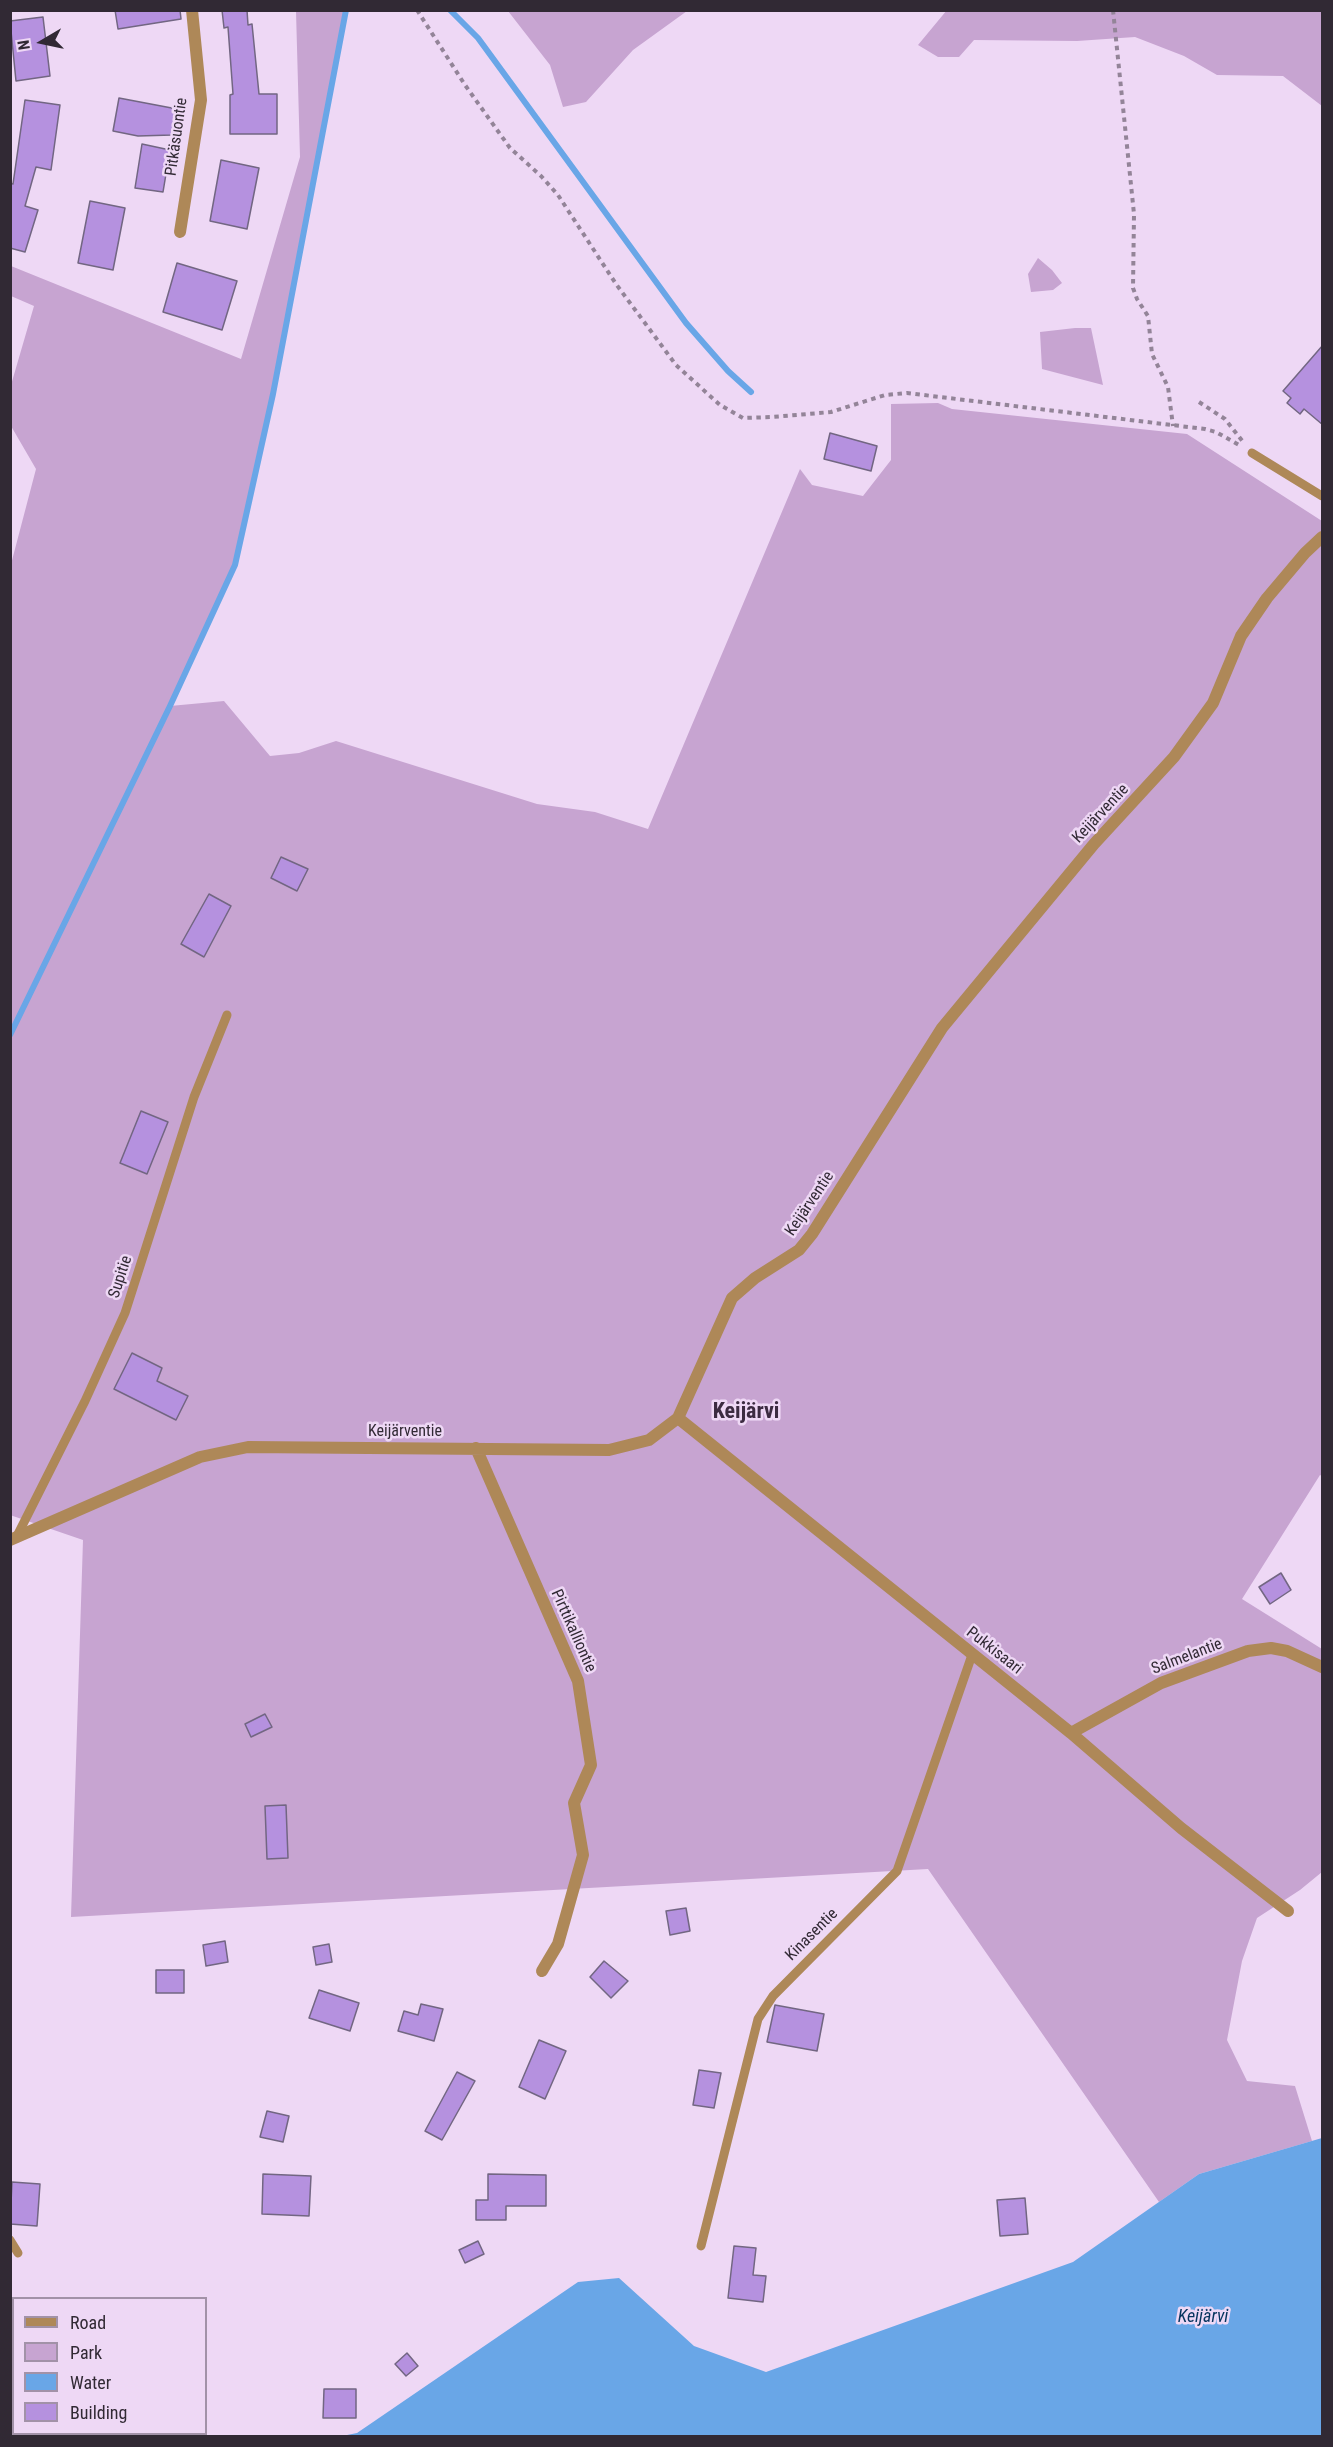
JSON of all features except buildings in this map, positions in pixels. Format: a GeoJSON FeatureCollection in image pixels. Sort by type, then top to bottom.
{"type":"FeatureCollection","features":[{"type":"Feature","properties":{"kind":"street","name":"Pitkäsuontie"},"geometry":{"type":"LineString","coordinates":[[180,232],[201,100],[192,10]]}},
{"type":"Feature","properties":{"kind":"street","name":"Keijärventie"},"geometry":{"type":"LineString","coordinates":[[13,1539],[200,1457],[248,1447],[609,1450],[649,1440],[678,1418],[732,1298],[755,1278],[799,1250],[812,1234],[942,1028],[1094,844],[1174,757],[1213,703],[1241,636],[1267,598],[1305,553],[1323,537]]}},
{"type":"Feature","properties":{"kind":"street","name":"Pukkisaari"},"geometry":{"type":"LineString","coordinates":[[678,1418],[1071,1733],[1181,1828],[1288,1911]]}},
{"type":"Feature","properties":{"kind":"street","name":"Pirttikalliontie"},"geometry":{"type":"LineString","coordinates":[[476,1449],[578,1681],[591,1765],[574,1803],[583,1855],[558,1944],[542,1971]]}},
{"type":"Feature","properties":{"kind":"street","name":"Salmelantie"},"geometry":{"type":"LineString","coordinates":[[1071,1733],[1161,1683],[1248,1651],[1270,1648],[1287,1652],[1323,1667]]}},
{"type":"Feature","properties":{"kind":"lane"},"geometry":{"type":"LineString","coordinates":[[1252,453],[1323,496]]}},
{"type":"Feature","properties":{"kind":"lane","name":"Supitie"},"geometry":{"type":"LineString","coordinates":[[13,1539],[85,1401],[125,1313],[194,1097],[227,1015]]}},
{"type":"Feature","properties":{"kind":"lane","name":"Kinasentie"},"geometry":{"type":"LineString","coordinates":[[701,2246],[758,2019],[773,1996],[897,1871],[972,1655]]}},
{"type":"Feature","properties":{"kind":"lane"},"geometry":{"type":"LineString","coordinates":[[10,2240],[18,2253]]}},
{"type":"Feature","properties":{"kind":"path"},"geometry":{"type":"LineString","coordinates":[[417,10],[465,85],[510,148],[558,195],[616,284],[676,365],[704,393],[743,418],[831,412],[885,395],[907,393],[1216,432],[1252,453]]}},
{"type":"Feature","properties":{"kind":"path"},"geometry":{"type":"LineString","coordinates":[[1113,10],[1127,126],[1134,214],[1133,288],[1137,300],[1148,316],[1152,354],[1168,387],[1173,426]]}},
{"type":"Feature","properties":{"kind":"path"},"geometry":{"type":"LineString","coordinates":[[1199,402],[1225,419],[1252,453]]}},
{"type":"Feature","properties":{"kind":"green space"},"geometry":{"type":"Polygon","coordinates":[[[947,10],[1322,11],[1322,106],[1283,76],[1217,75],[1184,56],[1135,37],[1077,41],[974,40],[959,57],[938,57],[918,45],[947,10]]]}},
{"type":"Feature","properties":{"kind":"green space"},"geometry":{"type":"Polygon","coordinates":[[[296,11],[346,11],[273,394],[235,565],[170,706],[224,701],[270,756],[299,753],[336,741],[537,804],[595,812],[648,829],[800,469],[812,485],[863,496],[891,460],[891,404],[938,403],[952,409],[1187,434],[1322,521],[1322,1476],[1320,1475],[1242,1599],[1322,1649],[1322,1872],[1300,1890],[1257,1918],[1242,1961],[1227,2040],[1247,2081],[1295,2086],[1312,2141],[1199,2174],[1159,2202],[928,1869],[71,1917],[83,1540],[10,1515],[10,568],[36,469],[11,426],[11,385],[34,306],[11,296],[11,266],[241,359],[300,157],[296,11]]]}},
{"type":"Feature","properties":{"kind":"green space"},"geometry":{"type":"Polygon","coordinates":[[[508,11],[687,11],[633,50],[586,102],[563,107],[550,65],[508,11]]]}},
{"type":"Feature","properties":{"kind":"green space"},"geometry":{"type":"Polygon","coordinates":[[[1038,258],[1062,283],[1053,290],[1031,292],[1028,274],[1038,258]]]}},
{"type":"Feature","properties":{"kind":"green space"},"geometry":{"type":"Polygon","coordinates":[[[1091,328],[1103,385],[1042,369],[1040,332],[1091,328]]]}},
{"type":"Feature","properties":{"kind":"water","name":"Keijärvi"},"geometry":{"type":"Polygon","coordinates":[[[1322,2138],[1322,2436],[342,2436],[357,2433],[578,2282],[619,2278],[694,2346],[766,2372],[1073,2262],[1199,2174],[1322,2138]]]}},
{"type":"Feature","properties":{"kind":"waterway"},"geometry":{"type":"LineString","coordinates":[[10,1035],[170,706],[235,565],[273,394],[346,10]]}},
{"type":"Feature","properties":{"kind":"waterway"},"geometry":{"type":"LineString","coordinates":[[450,10],[478,38],[686,323],[728,371],[751,392]]}},
{"type":"Feature","properties":{"kind":"district","name":"Keijärvi"},"geometry":{"type":"Point","coordinates":[746,1412]}}]}
